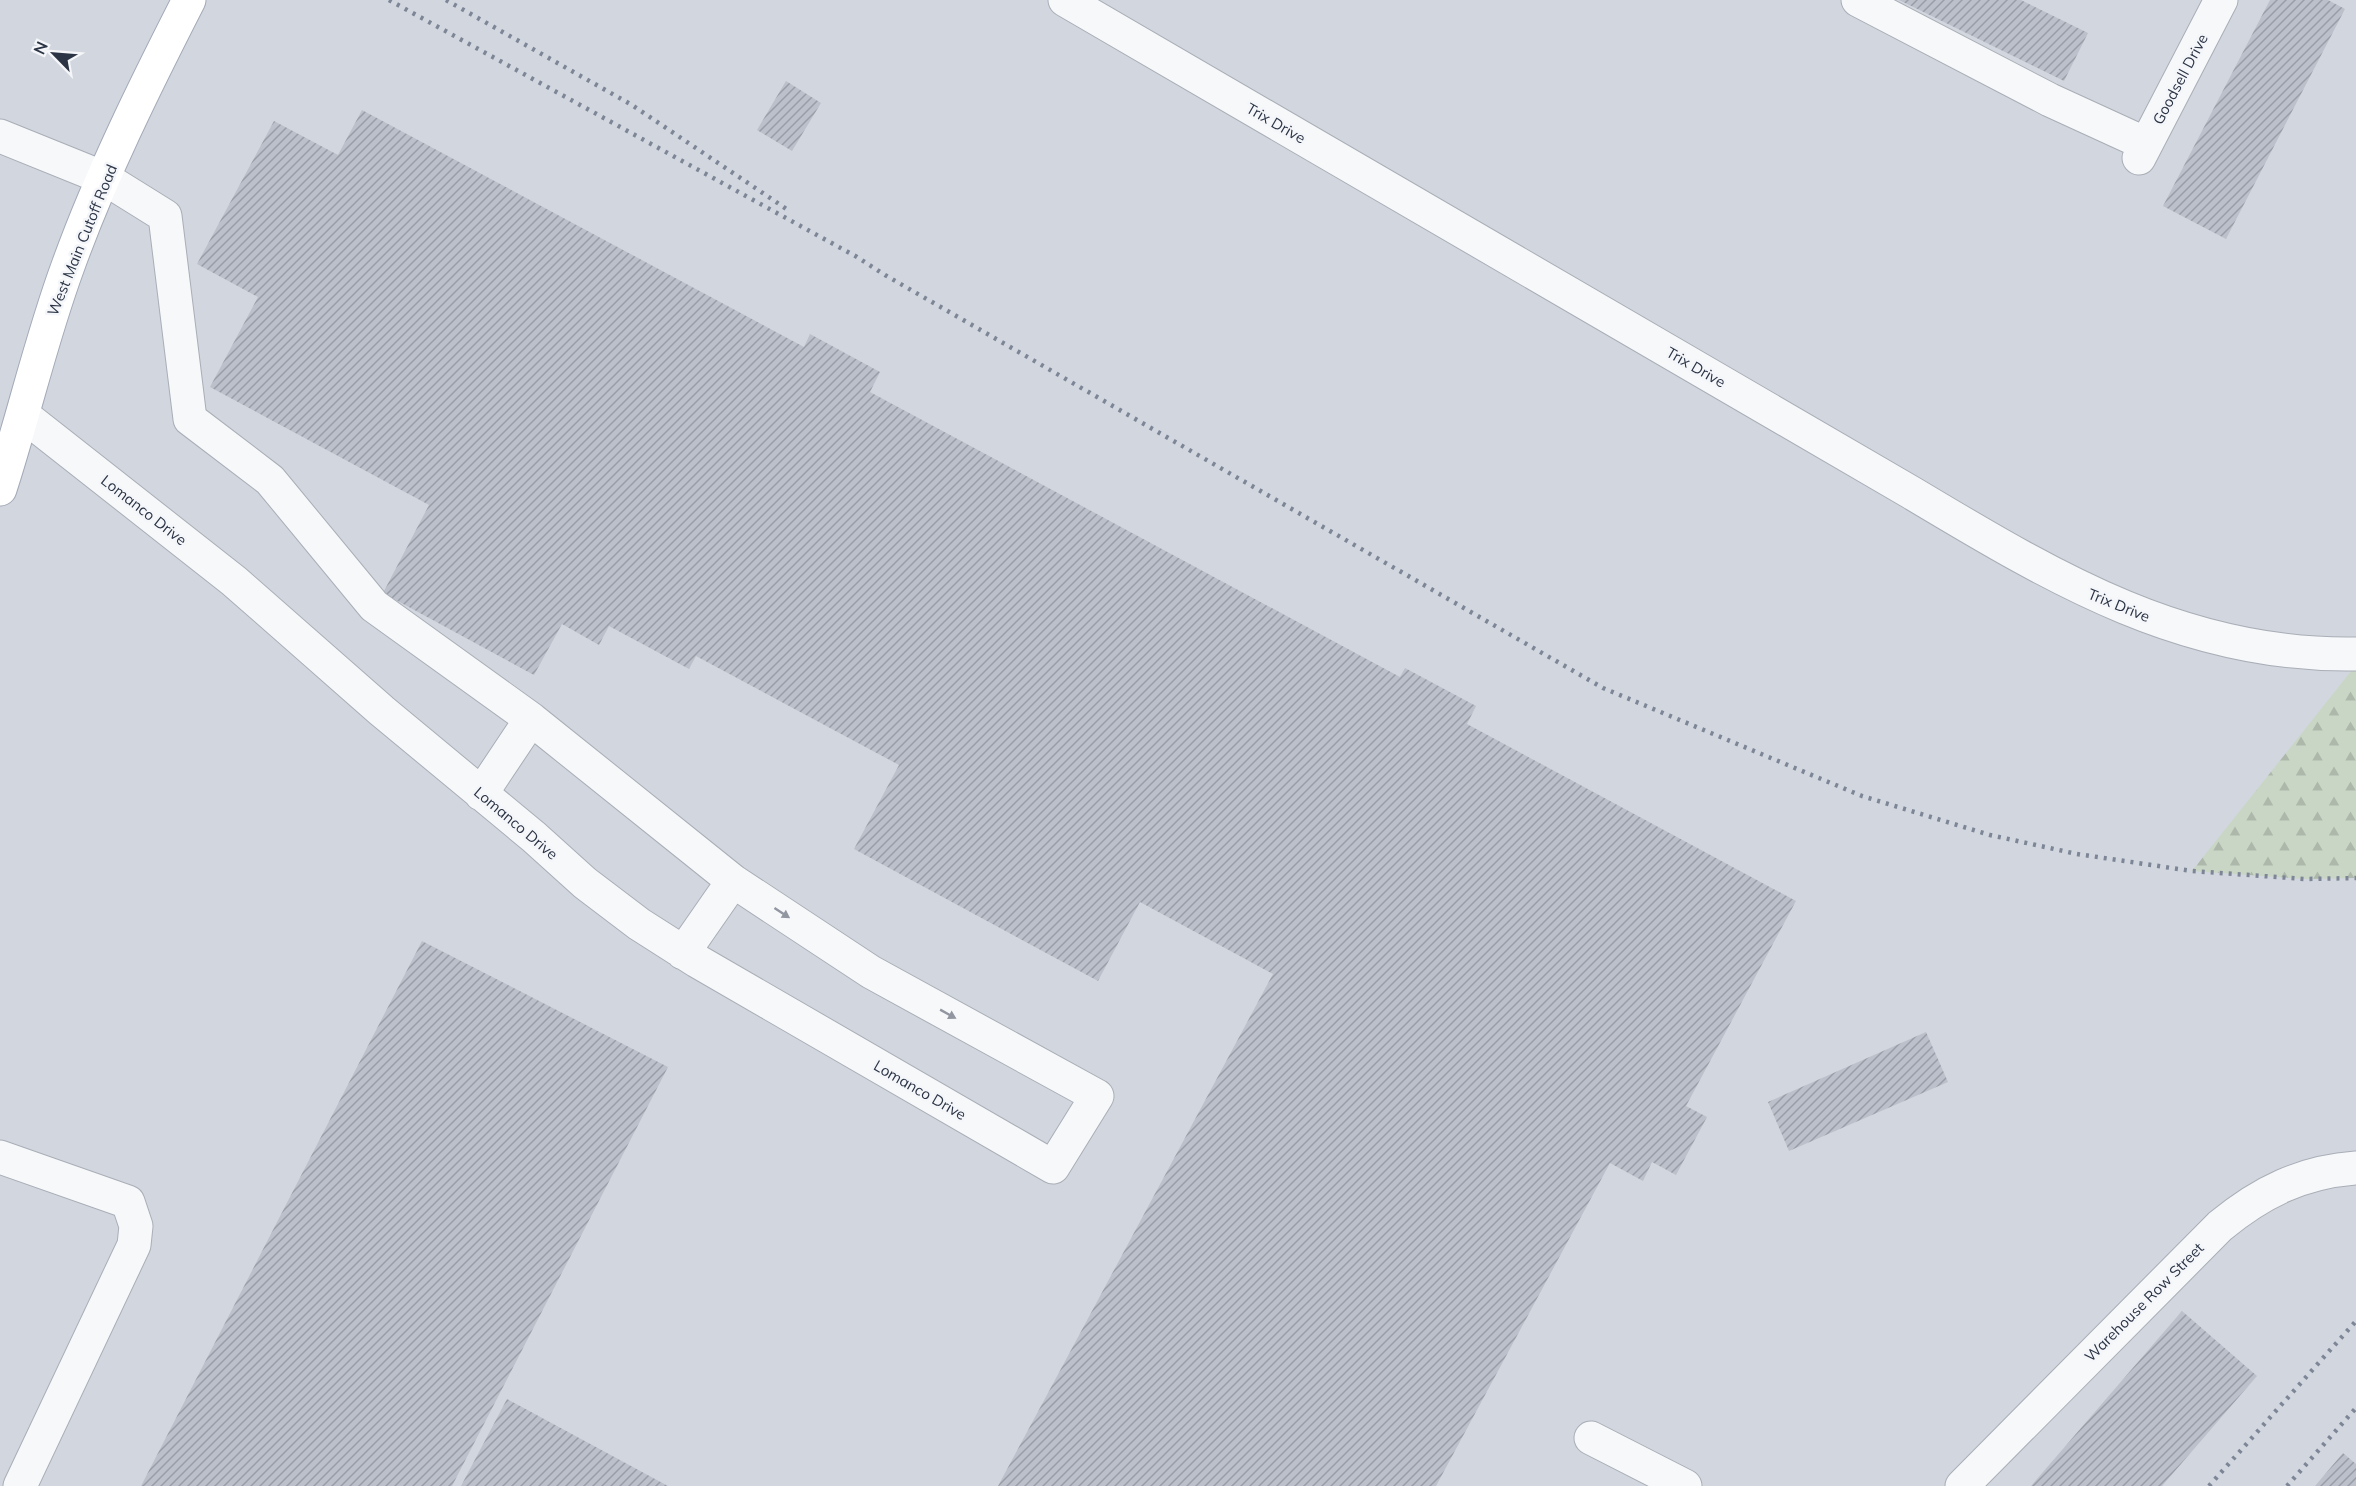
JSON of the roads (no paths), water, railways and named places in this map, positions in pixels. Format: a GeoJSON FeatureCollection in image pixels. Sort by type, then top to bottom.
{"type":"FeatureCollection","features":[{"type":"Feature","properties":{"kind":"main road","name":"West Main Cutoff Road"},"geometry":{"type":"LineString","coordinates":[[0,489],[5,457],[23,415],[38,354],[68,265],[104,178],[189,0]]}},
{"type":"Feature","properties":{"kind":"street","name":"Trix Drive"},"geometry":{"type":"LineString","coordinates":[[1065,0],[2022,559],[2086,592],[2165,623],[2236,644],[2316,655],[2356,654]]}},
{"type":"Feature","properties":{"kind":"street","name":"Goodsell Drive"},"geometry":{"type":"LineString","coordinates":[[1858,0],[2050,100],[2142,151],[2221,0]]}},
{"type":"Feature","properties":{"kind":"street"},"geometry":{"type":"LineString","coordinates":[[0,136],[104,178],[165,216],[190,419],[270,480],[374,606],[531,719],[733,881],[683,953]]}},
{"type":"Feature","properties":{"kind":"street","name":"Lomanco Drive"},"geometry":{"type":"LineString","coordinates":[[23,415],[234,581],[382,711],[585,883],[639,924],[683,953],[1053,1167],[1096,1096],[871,972],[733,881]]}},
{"type":"Feature","properties":{"kind":"street"},"geometry":{"type":"LineString","coordinates":[[481,794],[531,719]]}},
{"type":"Feature","properties":{"kind":"street"},"geometry":{"type":"LineString","coordinates":[[0,1157],[128,1202],[136,1226],[134,1245],[20,1486]]}},
{"type":"Feature","properties":{"kind":"street","name":"Warehouse Row Street"},"geometry":{"type":"LineString","coordinates":[[1962,1486],[2220,1226],[2248,1203],[2290,1182],[2336,1170],[2356,1168]]}},
{"type":"Feature","properties":{"kind":"street"},"geometry":{"type":"LineString","coordinates":[[1591,1438],[1685,1486]]}},
{"type":"Feature","properties":{"kind":"railway"},"geometry":{"type":"LineString","coordinates":[[389,0],[857,257],[1603,688],[1862,796],[1990,835],[2077,854],[2192,871],[2305,879],[2356,878]]}},
{"type":"Feature","properties":{"kind":"railway"},"geometry":{"type":"LineString","coordinates":[[446,0],[632,105],[788,210]]}},
{"type":"Feature","properties":{"kind":"railway"},"geometry":{"type":"LineString","coordinates":[[2209,1486],[2356,1321]]}},
{"type":"Feature","properties":{"kind":"railway"},"geometry":{"type":"LineString","coordinates":[[2287,1486],[2356,1408]]}}]}
